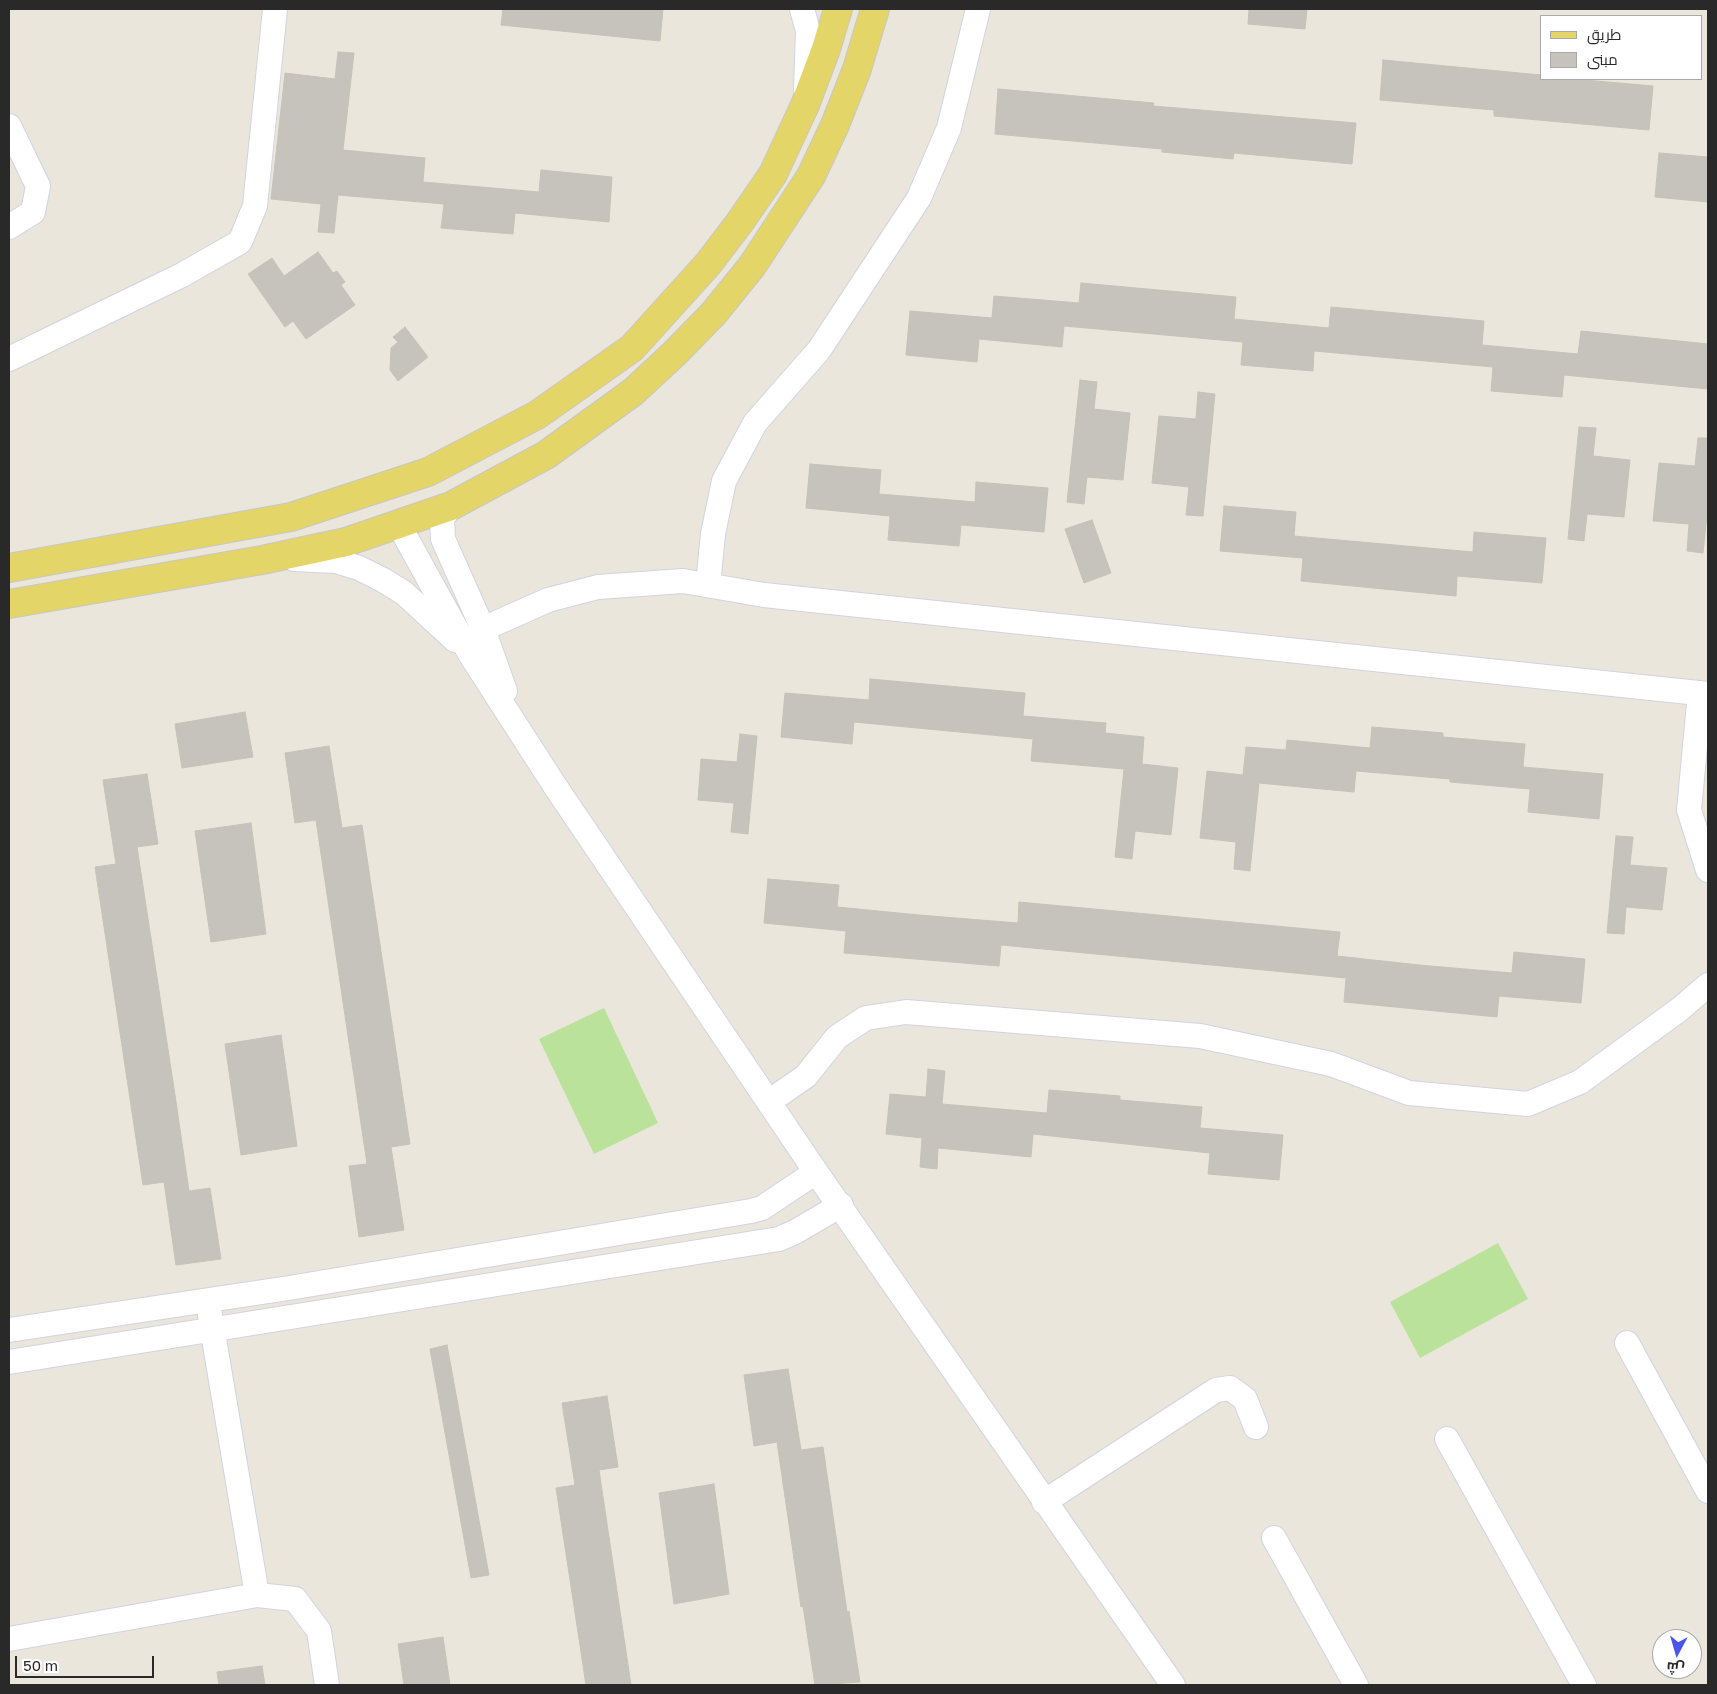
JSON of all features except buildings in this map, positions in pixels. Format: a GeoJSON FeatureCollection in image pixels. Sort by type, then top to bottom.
{"type":"FeatureCollection","features":[{"type":"Feature","properties":{"kind":"main road"},"geometry":{"type":"LineString","coordinates":[[9,568],[291,518],[428,472],[537,415],[632,348],[708,264],[773,174],[805,105],[826,49],[838,9]]}},
{"type":"Feature","properties":{"kind":"main road"},"geometry":{"type":"LineString","coordinates":[[9,604],[262,560],[346,542],[451,506],[546,455],[633,392],[676,353],[714,313],[752,266],[811,176],[844,101],[875,9]]}},
{"type":"Feature","properties":{"kind":"street"},"geometry":{"type":"LineString","coordinates":[[9,359],[182,275],[240,242],[255,206],[274,9]]}},
{"type":"Feature","properties":{"kind":"street"},"geometry":{"type":"LineString","coordinates":[[802,9],[808,31],[809,56],[805,105]]}},
{"type":"Feature","properties":{"kind":"street"},"geometry":{"type":"LineString","coordinates":[[708,586],[713,534],[724,481],[755,423],[818,350],[919,198],[949,128],[978,9]]}},
{"type":"Feature","properties":{"kind":"street"},"geometry":{"type":"LineString","coordinates":[[9,126],[38,186],[34,212],[9,227]]}},
{"type":"Feature","properties":{"kind":"street"},"geometry":{"type":"LineString","coordinates":[[451,506],[442,519],[442,539],[483,629],[516,724]]}},
{"type":"Feature","properties":{"kind":"street"},"geometry":{"type":"LineString","coordinates":[[399,525],[470,654],[555,786],[770,1101],[816,1172],[841,1205],[1044,1502],[1173,1685]]}},
{"type":"Feature","properties":{"kind":"street"},"geometry":{"type":"LineString","coordinates":[[262,560],[313,559],[359,568],[404,593],[470,654]]}},
{"type":"Feature","properties":{"kind":"street"},"geometry":{"type":"LineString","coordinates":[[483,629],[548,600],[598,587],[683,581],[764,595],[1704,694],[1689,810],[1708,870]]}},
{"type":"Feature","properties":{"kind":"street"},"geometry":{"type":"LineString","coordinates":[[770,1101],[806,1076],[837,1037],[866,1018],[906,1012],[1200,1036],[1331,1064],[1409,1093],[1528,1104],[1580,1082],[1708,985]]}},
{"type":"Feature","properties":{"kind":"street"},"geometry":{"type":"LineString","coordinates":[[9,1330],[208,1300],[752,1211],[762,1208],[816,1172]]}},
{"type":"Feature","properties":{"kind":"street"},"geometry":{"type":"LineString","coordinates":[[9,1362],[779,1239],[795,1232],[841,1205]]}},
{"type":"Feature","properties":{"kind":"street"},"geometry":{"type":"LineString","coordinates":[[208,1300],[257,1595]]}},
{"type":"Feature","properties":{"kind":"street"},"geometry":{"type":"LineString","coordinates":[[1627,1344],[1708,1491]]}},
{"type":"Feature","properties":{"kind":"street"},"geometry":{"type":"LineString","coordinates":[[1044,1502],[1216,1390],[1230,1388],[1245,1399],[1256,1427]]}},
{"type":"Feature","properties":{"kind":"street"},"geometry":{"type":"LineString","coordinates":[[1447,1440],[1584,1685]]}},
{"type":"Feature","properties":{"kind":"street"},"geometry":{"type":"LineString","coordinates":[[1274,1538],[1356,1685]]}},
{"type":"Feature","properties":{"kind":"street"},"geometry":{"type":"LineString","coordinates":[[9,1639],[257,1595],[295,1599],[319,1631],[327,1685]]}},
{"type":"Feature","properties":{"kind":"green space"},"geometry":{"type":"Polygon","coordinates":[[[604,1008],[658,1123],[594,1154],[539,1039],[604,1008]]]}},
{"type":"Feature","properties":{"kind":"green space"},"geometry":{"type":"Polygon","coordinates":[[[1498,1243],[1528,1299],[1420,1358],[1390,1302],[1498,1243]]]}}]}
